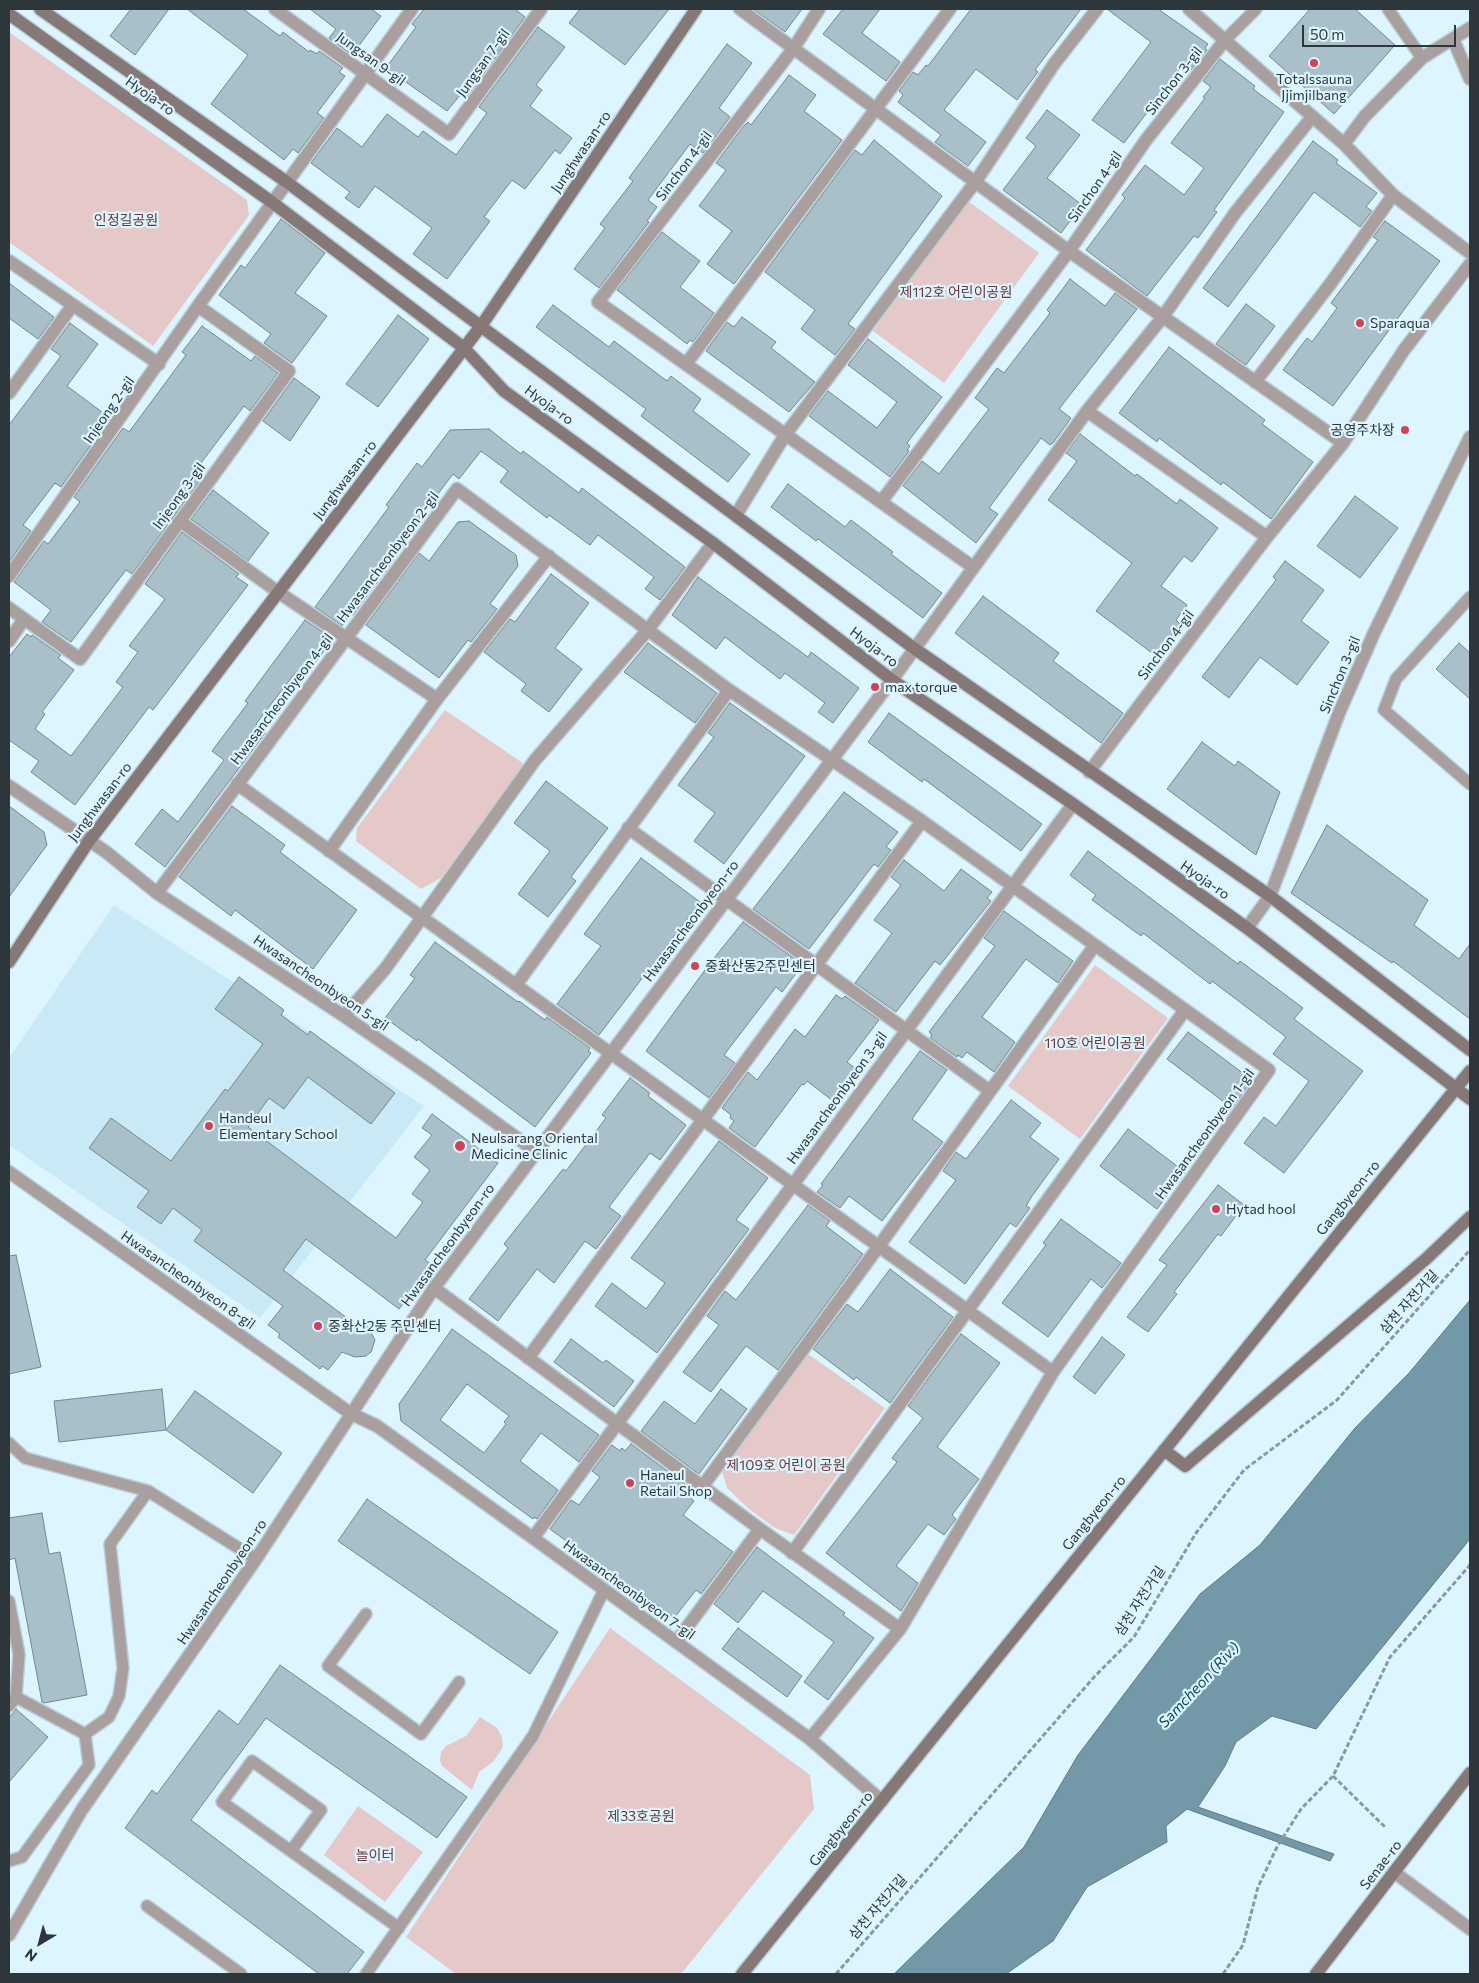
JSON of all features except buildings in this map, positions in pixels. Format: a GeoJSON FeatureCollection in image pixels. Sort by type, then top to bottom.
{"type":"FeatureCollection","features":[{"type":"Feature","properties":{"kind":"street","name":"Hyoja-ro"},"geometry":{"type":"LineString","coordinates":[[40,9],[288,182],[915,649],[1088,772],[1270,896],[1470,1050]]}},
{"type":"Feature","properties":{"kind":"street","name":"Jungsan 9-gil"},"geometry":{"type":"LineString","coordinates":[[275,9],[449,134]]}},
{"type":"Feature","properties":{"kind":"street"},"geometry":{"type":"LineString","coordinates":[[198,306],[412,9]]}},
{"type":"Feature","properties":{"kind":"street","name":"Jungsan 7-gil"},"geometry":{"type":"LineString","coordinates":[[449,134],[540,9]]}},
{"type":"Feature","properties":{"kind":"street","name":"Junghwasan-ro"},"geometry":{"type":"LineString","coordinates":[[9,962],[89,841],[481,326],[696,9]]}},
{"type":"Feature","properties":{"kind":"street"},"geometry":{"type":"LineString","coordinates":[[740,9],[1162,318],[1343,443]]}},
{"type":"Feature","properties":{"kind":"street","name":"Sinchon 4-gil"},"geometry":{"type":"LineString","coordinates":[[686,364],[598,302],[793,49],[819,9]]}},
{"type":"Feature","properties":{"kind":"street"},"geometry":{"type":"LineString","coordinates":[[950,9],[686,364],[973,567]]}},
{"type":"Feature","properties":{"kind":"street"},"geometry":{"type":"LineString","coordinates":[[736,515],[785,435],[976,181],[1054,64],[1097,9]]}},
{"type":"Feature","properties":{"kind":"street"},"geometry":{"type":"LineString","coordinates":[[1189,9],[1344,144],[1393,196],[1470,253]]}},
{"type":"Feature","properties":{"kind":"street","name":"Hyoja-ro"},"geometry":{"type":"LineString","coordinates":[[9,14],[273,203],[464,348],[504,391],[713,543],[892,680],[1073,804],[1247,928],[1470,1098]]}},
{"type":"Feature","properties":{"kind":"street"},"geometry":{"type":"LineString","coordinates":[[1344,144],[1365,116],[1422,58],[1470,28]]}},
{"type":"Feature","properties":{"kind":"street"},"geometry":{"type":"LineString","coordinates":[[1453,39],[1470,79]]}},
{"type":"Feature","properties":{"kind":"street","name":"Sinchon 3-gil"},"geometry":{"type":"LineString","coordinates":[[1146,140],[1225,40]]}},
{"type":"Feature","properties":{"kind":"street"},"geometry":{"type":"LineString","coordinates":[[915,649],[1087,411],[1162,318],[1235,213],[1312,117]]}},
{"type":"Feature","properties":{"kind":"street","name":"Sinchon 4-gil"},"geometry":{"type":"LineString","coordinates":[[881,502],[1069,251],[1146,140]]}},
{"type":"Feature","properties":{"kind":"street"},"geometry":{"type":"LineString","coordinates":[[1254,382],[1332,283],[1393,196]]}},
{"type":"Feature","properties":{"kind":"street"},"geometry":{"type":"LineString","coordinates":[[9,262],[158,364]]}},
{"type":"Feature","properties":{"kind":"street","name":"Sinchon 4-gil"},"geometry":{"type":"LineString","coordinates":[[1088,772],[1267,537],[1343,443],[1404,350],[1470,264]]}},
{"type":"Feature","properties":{"kind":"street"},"geometry":{"type":"LineString","coordinates":[[9,393],[72,306]]}},
{"type":"Feature","properties":{"kind":"street","name":"Injeong 2-gil"},"geometry":{"type":"LineString","coordinates":[[9,576],[198,306]]}},
{"type":"Feature","properties":{"kind":"street","name":"Injeong 3-gil"},"geometry":{"type":"LineString","coordinates":[[9,608],[80,659],[289,371],[198,306]]}},
{"type":"Feature","properties":{"kind":"street"},"geometry":{"type":"LineString","coordinates":[[1087,411],[1267,537]]}},
{"type":"Feature","properties":{"kind":"street","name":"Sinchon 3-gil"},"geometry":{"type":"LineString","coordinates":[[1247,928],[1270,896],[1339,713],[1370,642],[1470,437]]}},
{"type":"Feature","properties":{"kind":"street","name":"Hwasancheonbyeon 2-gil"},"geometry":{"type":"LineString","coordinates":[[346,637],[457,489],[728,690],[830,760]]}},
{"type":"Feature","properties":{"kind":"street"},"geometry":{"type":"LineString","coordinates":[[180,521],[278,592],[437,700]]}},
{"type":"Feature","properties":{"kind":"street"},"geometry":{"type":"LineString","coordinates":[[344,1016],[384,969],[535,760],[647,631],[713,543]]}},
{"type":"Feature","properties":{"kind":"street"},"geometry":{"type":"LineString","coordinates":[[329,851],[437,700],[549,556]]}},
{"type":"Feature","properties":{"kind":"street"},"geometry":{"type":"LineString","coordinates":[[9,641],[24,619]]}},
{"type":"Feature","properties":{"kind":"street","name":"Hwasancheonbyeon 4-gil"},"geometry":{"type":"LineString","coordinates":[[346,637],[237,784],[612,1054]]}},
{"type":"Feature","properties":{"kind":"street","name":"Hwasancheonbyeon-ro"},"geometry":{"type":"LineString","coordinates":[[9,1935],[81,1811],[256,1559],[350,1413],[434,1288],[535,1151],[612,1054],[726,899],[915,649]]}},
{"type":"Feature","properties":{"kind":"street"},"geometry":{"type":"LineString","coordinates":[[516,985],[728,690]]}},
{"type":"Feature","properties":{"kind":"street","name":"Hwasancheonbyeon 1-gil"},"geometry":{"type":"LineString","coordinates":[[830,760],[922,820],[1269,1070],[1053,1372]]}},
{"type":"Feature","properties":{"kind":"street"},"geometry":{"type":"LineString","coordinates":[[157,893],[237,784]]}},
{"type":"Feature","properties":{"kind":"street","name":"Hwasancheonbyeon 5-gil"},"geometry":{"type":"LineString","coordinates":[[9,786],[89,841],[157,893],[344,1016],[535,1151]]}},
{"type":"Feature","properties":{"kind":"street"},"geometry":{"type":"LineString","coordinates":[[905,1030],[1073,804]]}},
{"type":"Feature","properties":{"kind":"street"},"geometry":{"type":"LineString","coordinates":[[528,1358],[922,820]]}},
{"type":"Feature","properties":{"kind":"street"},"geometry":{"type":"LineString","coordinates":[[628,828],[990,1092]]}},
{"type":"Feature","properties":{"kind":"street"},"geometry":{"type":"LineString","coordinates":[[702,1487],[879,1246],[1095,945]]}},
{"type":"Feature","properties":{"kind":"street"},"geometry":{"type":"LineString","coordinates":[[792,1553],[966,1310],[1185,1010]]}},
{"type":"Feature","properties":{"kind":"street","name":"Hwasancheonbyeon 3-gil"},"geometry":{"type":"LineString","coordinates":[[533,1538],[905,1030]]}},
{"type":"Feature","properties":{"kind":"street","name":"Hwasancheonbyeon 3-gil"},"geometry":{"type":"LineString","coordinates":[[612,1054],[1053,1372]]}},
{"type":"Feature","properties":{"kind":"street","name":"Gangbyeon-ro"},"geometry":{"type":"LineString","coordinates":[[742,1974],[1470,1072]]}},
{"type":"Feature","properties":{"kind":"street","name":"Hwasancheonbyeon 8-gil"},"geometry":{"type":"LineString","coordinates":[[9,1172],[350,1413]]}},
{"type":"Feature","properties":{"kind":"street"},"geometry":{"type":"LineString","coordinates":[[1164,1450],[1185,1466],[1427,1258],[1470,1217]]}},
{"type":"Feature","properties":{"kind":"street"},"geometry":{"type":"LineString","coordinates":[[434,1288],[760,1530],[900,1629]]}},
{"type":"Feature","properties":{"kind":"street"},"geometry":{"type":"LineString","coordinates":[[810,1739],[900,1629],[1053,1372]]}},
{"type":"Feature","properties":{"kind":"street","name":"Hwasancheonbyeon 7-gil"},"geometry":{"type":"LineString","coordinates":[[350,1413],[377,1426],[810,1739],[882,1802]]}},
{"type":"Feature","properties":{"kind":"street"},"geometry":{"type":"LineString","coordinates":[[676,1642],[760,1530]]}},
{"type":"Feature","properties":{"kind":"street","name":"Senae-ro"},"geometry":{"type":"LineString","coordinates":[[1316,1974],[1470,1773]]}},
{"type":"Feature","properties":{"kind":"street"},"geometry":{"type":"LineString","coordinates":[[1394,1872],[1470,1929]]}},
{"type":"Feature","properties":{"kind":"lane"},"geometry":{"type":"LineString","coordinates":[[1225,40],[1256,9]]}},
{"type":"Feature","properties":{"kind":"lane"},"geometry":{"type":"LineString","coordinates":[[1388,9],[1422,58]]}},
{"type":"Feature","properties":{"kind":"lane"},"geometry":{"type":"LineString","coordinates":[[1470,597],[1396,679],[1384,710],[1470,784]]}},
{"type":"Feature","properties":{"kind":"lane"},"geometry":{"type":"LineString","coordinates":[[9,1443],[25,1458],[148,1491],[256,1559]]}},
{"type":"Feature","properties":{"kind":"lane"},"geometry":{"type":"LineString","coordinates":[[85,1734],[109,1717],[119,1696],[123,1668],[110,1544],[148,1491]]}},
{"type":"Feature","properties":{"kind":"lane"},"geometry":{"type":"LineString","coordinates":[[366,1974],[533,1736],[604,1590]]}},
{"type":"Feature","properties":{"kind":"lane"},"geometry":{"type":"LineString","coordinates":[[9,1601],[19,1654],[12,1702],[85,1734]]}},
{"type":"Feature","properties":{"kind":"lane"},"geometry":{"type":"LineString","coordinates":[[366,1614],[328,1666],[421,1734],[459,1682]]}},
{"type":"Feature","properties":{"kind":"lane"},"geometry":{"type":"LineString","coordinates":[[9,1861],[22,1857],[89,1765],[85,1734]]}},
{"type":"Feature","properties":{"kind":"lane"},"geometry":{"type":"LineString","coordinates":[[291,1851],[321,1810],[252,1760],[222,1802],[399,1928]]}},
{"type":"Feature","properties":{"kind":"lane"},"geometry":{"type":"LineString","coordinates":[[148,1906],[240,1974]]}},
{"type":"Feature","properties":{"kind":"path","name":"삼천 자전거길"},"geometry":{"type":"LineString","coordinates":[[836,1974],[1095,1676],[1134,1637],[1196,1532],[1244,1470],[1337,1400],[1470,1250]]}},
{"type":"Feature","properties":{"kind":"path"},"geometry":{"type":"LineString","coordinates":[[1223,1974],[1243,1945],[1258,1887],[1277,1847],[1301,1810],[1333,1776],[1390,1657],[1470,1565]]}},
{"type":"Feature","properties":{"kind":"path"},"geometry":{"type":"LineString","coordinates":[[1333,1776],[1386,1828]]}},
{"type":"Feature","properties":{"kind":"shaded area","name":"Handeul Elementary School"},"geometry":{"type":"Polygon","coordinates":[[[114,905],[424,1106],[260,1318],[9,1145],[9,1058],[114,905]]]}},
{"type":"Feature","properties":{"kind":"green space","name":"인정길공원"},"geometry":{"type":"Polygon","coordinates":[[[9,32],[247,200],[249,215],[153,346],[9,242],[9,32]]]}},
{"type":"Feature","properties":{"kind":"green space","name":"제112호 어린이공원"},"geometry":{"type":"Polygon","coordinates":[[[968,201],[1039,253],[944,383],[873,331],[968,201]]]}},
{"type":"Feature","properties":{"kind":"green space"},"geometry":{"type":"Polygon","coordinates":[[[445,710],[524,764],[441,878],[421,889],[356,841],[357,828],[445,710]]]}},
{"type":"Feature","properties":{"kind":"green space","name":"110호 어린이공원"},"geometry":{"type":"Polygon","coordinates":[[[1095,965],[1168,1018],[1080,1139],[1008,1086],[1095,965]]]}},
{"type":"Feature","properties":{"kind":"green space","name":"제109호 어린이 공원"},"geometry":{"type":"Polygon","coordinates":[[[808,1354],[885,1408],[794,1535],[775,1528],[749,1509],[727,1488],[722,1471],[808,1354]]]}},
{"type":"Feature","properties":{"kind":"green space","name":"제33호공원"},"geometry":{"type":"Polygon","coordinates":[[[610,1628],[810,1775],[814,1809],[681,1974],[456,1974],[406,1937],[610,1628]]]}},
{"type":"Feature","properties":{"kind":"green space"},"geometry":{"type":"Polygon","coordinates":[[[480,1717],[497,1728],[502,1737],[503,1747],[493,1762],[479,1772],[472,1790],[442,1766],[440,1760],[441,1752],[446,1746],[466,1736],[480,1717]]]}},
{"type":"Feature","properties":{"kind":"green space","name":"놀이터"},"geometry":{"type":"Polygon","coordinates":[[[358,1806],[423,1852],[385,1902],[324,1855],[358,1806]]]}},
{"type":"Feature","properties":{"kind":"water","name":"Samcheon (Riv.)"},"geometry":{"type":"Polygon","coordinates":[[[1470,1300],[1470,1539],[1316,1729],[1272,1716],[1236,1742],[1225,1766],[1198,1807],[1334,1854],[1330,1861],[1187,1809],[1166,1826],[1167,1842],[1087,1887],[1053,1941],[1006,1974],[894,1974],[1024,1847],[1078,1755],[1200,1594],[1260,1545],[1355,1428],[1409,1373],[1470,1300]]]}},
{"type":"Feature","properties":{"kind":"place","name":"Totalssauna Jjimjilbang"},"geometry":{"type":"Point","coordinates":[1314,63]}},
{"type":"Feature","properties":{"kind":"place","name":"Sparaqua"},"geometry":{"type":"Point","coordinates":[1360,323]}},
{"type":"Feature","properties":{"kind":"place","name":"공영주차장"},"geometry":{"type":"Point","coordinates":[1405,430]}},
{"type":"Feature","properties":{"kind":"place","name":"max torque"},"geometry":{"type":"Point","coordinates":[875,687]}},
{"type":"Feature","properties":{"kind":"place","name":"중화산동2주민센터"},"geometry":{"type":"Point","coordinates":[695,966]}},
{"type":"Feature","properties":{"kind":"place","name":"Handeul Elementary School"},"geometry":{"type":"Point","coordinates":[209,1126]}},
{"type":"Feature","properties":{"kind":"place","name":"Neulsarang Oriental Medicine Clinic"},"geometry":{"type":"Point","coordinates":[460,1146]}},
{"type":"Feature","properties":{"kind":"place","name":"Hytad hool"},"geometry":{"type":"Point","coordinates":[1216,1209]}},
{"type":"Feature","properties":{"kind":"place","name":"중화산2동 주민센터"},"geometry":{"type":"Point","coordinates":[318,1326]}},
{"type":"Feature","properties":{"kind":"place","name":"Haneul Retail Shop"},"geometry":{"type":"Point","coordinates":[630,1483]}}]}
